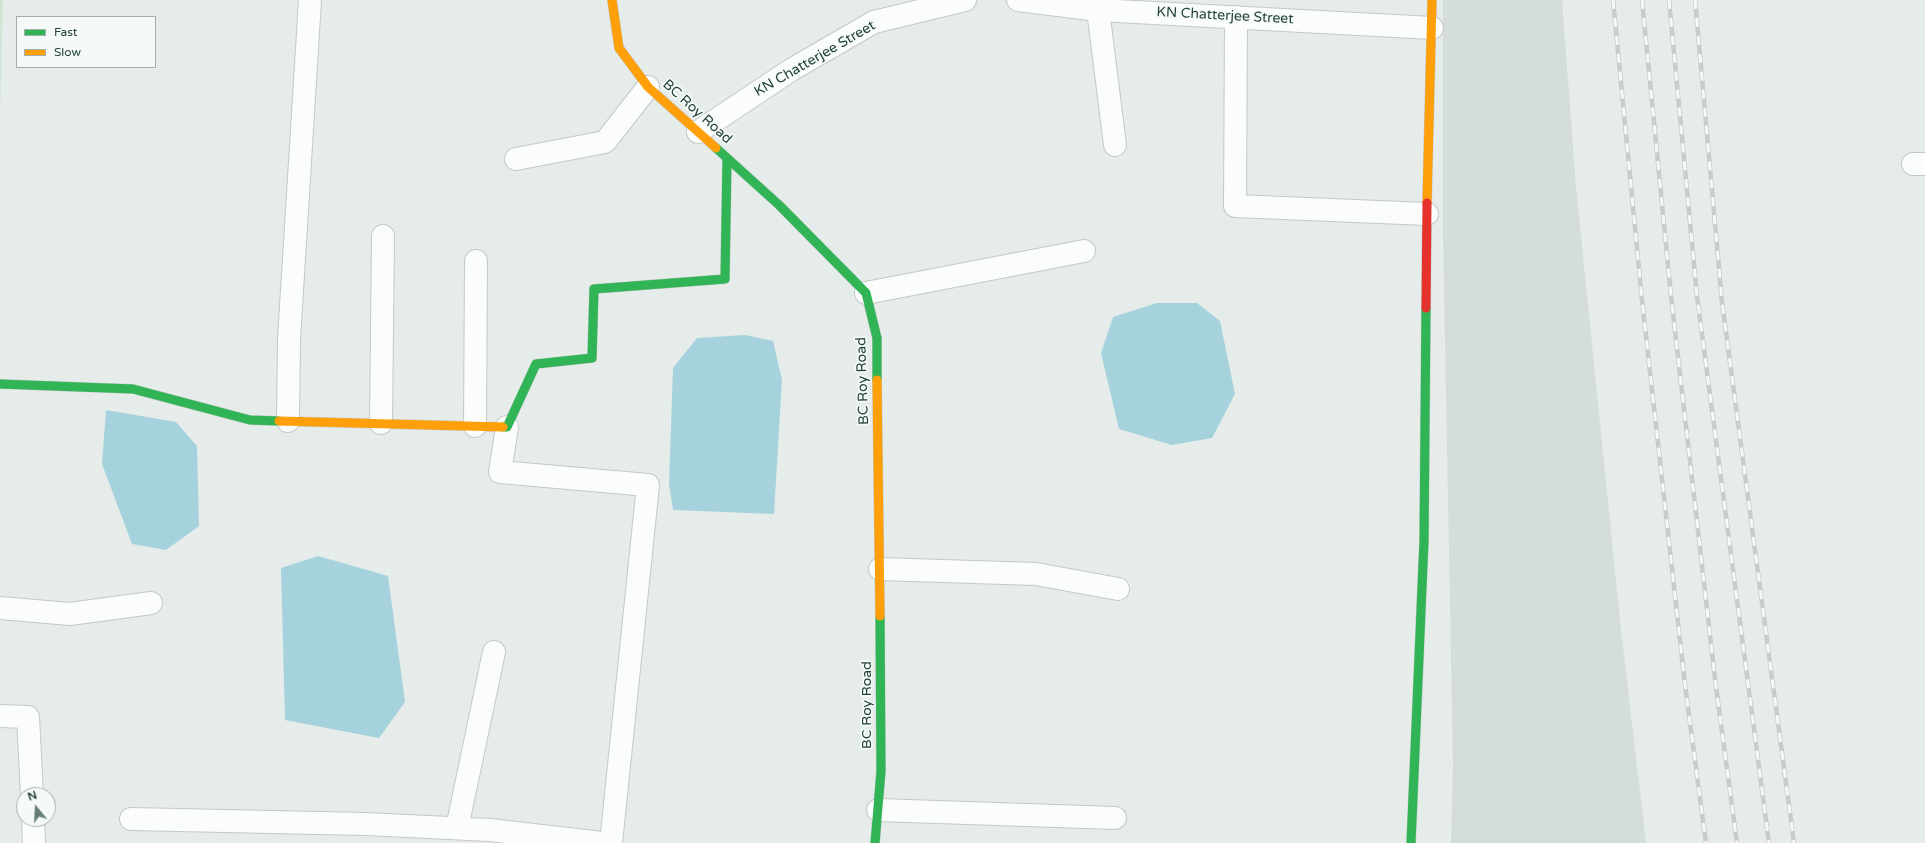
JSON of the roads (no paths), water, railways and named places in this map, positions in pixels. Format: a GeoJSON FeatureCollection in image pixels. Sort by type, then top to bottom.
{"type":"FeatureCollection","features":[{"type":"Feature","properties":{"kind":"street"},"geometry":{"type":"LineString","coordinates":[[288,421],[290,331],[310,0]]}},
{"type":"Feature","properties":{"kind":"street","name":"BC Roy Road"},"geometry":{"type":"LineString","coordinates":[[612,0],[619,48],[648,87],[779,205],[866,293],[878,338],[881,770],[875,843]]}},
{"type":"Feature","properties":{"kind":"street","name":"KN Chatterjee Street"},"geometry":{"type":"LineString","coordinates":[[698,132],[791,70],[874,22],[965,0]]}},
{"type":"Feature","properties":{"kind":"street","name":"KN Chatterjee Street"},"geometry":{"type":"LineString","coordinates":[[1018,0],[1098,10],[1432,28]]}},
{"type":"Feature","properties":{"kind":"street"},"geometry":{"type":"LineString","coordinates":[[1411,843],[1424,541],[1427,214],[1432,0]]}},
{"type":"Feature","properties":{"kind":"street"},"geometry":{"type":"LineString","coordinates":[[1098,10],[1115,145]]}},
{"type":"Feature","properties":{"kind":"street"},"geometry":{"type":"LineString","coordinates":[[1236,17],[1235,206],[1427,214]]}},
{"type":"Feature","properties":{"kind":"street"},"geometry":{"type":"LineString","coordinates":[[516,159],[605,142],[648,87]]}},
{"type":"Feature","properties":{"kind":"street"},"geometry":{"type":"LineString","coordinates":[[612,843],[648,485],[500,472],[507,427],[536,364],[592,358],[594,289],[725,279],[727,158]]}},
{"type":"Feature","properties":{"kind":"street"},"geometry":{"type":"LineString","coordinates":[[381,423],[383,236]]}},
{"type":"Feature","properties":{"kind":"street"},"geometry":{"type":"LineString","coordinates":[[866,293],[1084,251]]}},
{"type":"Feature","properties":{"kind":"street"},"geometry":{"type":"LineString","coordinates":[[475,426],[476,261]]}},
{"type":"Feature","properties":{"kind":"street"},"geometry":{"type":"LineString","coordinates":[[0,384],[133,389],[250,420],[507,427]]}},
{"type":"Feature","properties":{"kind":"street"},"geometry":{"type":"LineString","coordinates":[[880,569],[1036,574],[1118,589]]}},
{"type":"Feature","properties":{"kind":"street"},"geometry":{"type":"LineString","coordinates":[[0,608],[70,614],[151,603]]}},
{"type":"Feature","properties":{"kind":"street"},"geometry":{"type":"LineString","coordinates":[[457,828],[494,652]]}},
{"type":"Feature","properties":{"kind":"street"},"geometry":{"type":"LineString","coordinates":[[0,716],[28,717],[32,787]]}},
{"type":"Feature","properties":{"kind":"street"},"geometry":{"type":"LineString","coordinates":[[878,810],[1115,818]]}},
{"type":"Feature","properties":{"kind":"street"},"geometry":{"type":"LineString","coordinates":[[131,819],[366,834],[457,828],[490,830],[602,843]]}},
{"type":"Feature","properties":{"kind":"street"},"geometry":{"type":"LineString","coordinates":[[33,827],[34,843]]}},
{"type":"Feature","properties":{"kind":"water"},"geometry":{"type":"Polygon","coordinates":[[[1157,303],[1197,303],[1220,321],[1235,394],[1212,438],[1172,445],[1119,429],[1101,353],[1113,317],[1157,303]]]}},
{"type":"Feature","properties":{"kind":"water"},"geometry":{"type":"Polygon","coordinates":[[[745,335],[773,341],[782,380],[774,514],[673,510],[669,484],[673,368],[697,338],[745,335]]]}},
{"type":"Feature","properties":{"kind":"water"},"geometry":{"type":"Polygon","coordinates":[[[106,410],[176,422],[197,446],[199,526],[166,550],[132,544],[102,464],[106,410]]]}},
{"type":"Feature","properties":{"kind":"water"},"geometry":{"type":"Polygon","coordinates":[[[318,556],[388,576],[405,702],[379,738],[285,720],[281,568],[318,556]]]}},
{"type":"Feature","properties":{"kind":"railway"},"geometry":{"type":"LineString","coordinates":[[1613,0],[1642,300],[1685,685],[1706,843]]}},
{"type":"Feature","properties":{"kind":"railway"},"geometry":{"type":"LineString","coordinates":[[1642,0],[1671,296],[1716,687],[1737,843]]}},
{"type":"Feature","properties":{"kind":"railway"},"geometry":{"type":"LineString","coordinates":[[1669,0],[1697,296],[1769,843]]}},
{"type":"Feature","properties":{"kind":"railway"},"geometry":{"type":"LineString","coordinates":[[1695,0],[1722,302],[1794,843]]}}]}
